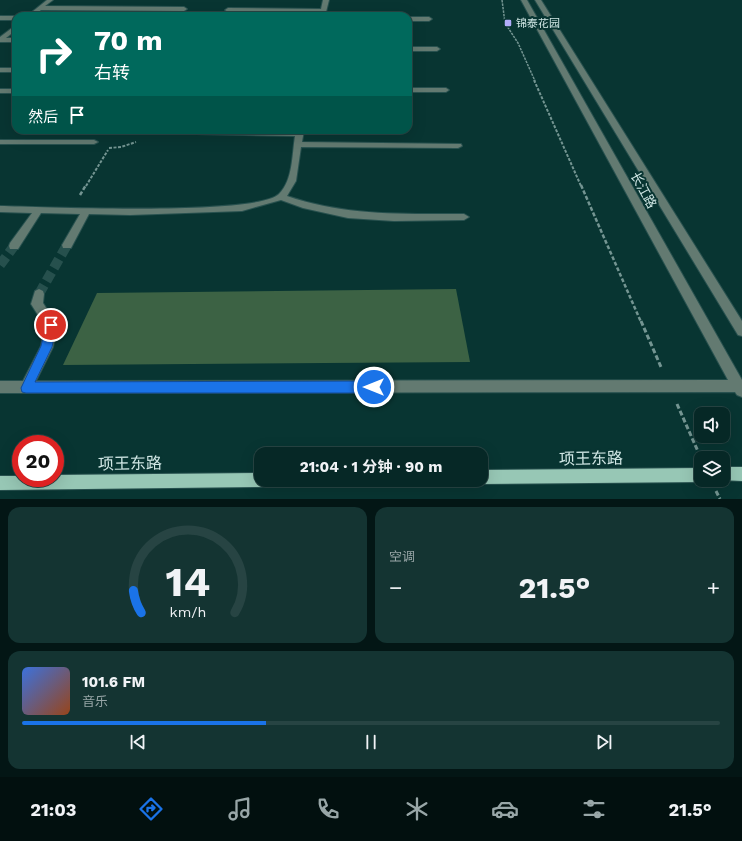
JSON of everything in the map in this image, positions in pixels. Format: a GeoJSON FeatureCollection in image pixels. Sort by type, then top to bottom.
{"type":"FeatureCollection","features":[{"type":"Feature","properties":{"kind":"main road","name":"项王东路"},"geometry":{"type":"LineString","coordinates":[[488,477],[694,474]]}},
{"type":"Feature","properties":{"kind":"main road"},"geometry":{"type":"LineString","coordinates":[[730,474],[742,474]]}},
{"type":"Feature","properties":{"kind":"main road","name":"项王东路"},"geometry":{"type":"LineString","coordinates":[[0,483],[254,480]]}},
{"type":"Feature","properties":{"kind":"street"},"geometry":{"type":"LineString","coordinates":[[34,12],[50,0]]}},
{"type":"Feature","properties":{"kind":"street"},"geometry":{"type":"LineString","coordinates":[[323,12],[326,0]]}},
{"type":"Feature","properties":{"kind":"street","name":"长江路"},"geometry":{"type":"LineString","coordinates":[[524,0],[741,388]]}},
{"type":"Feature","properties":{"kind":"street","name":"长江路"},"geometry":{"type":"LineString","coordinates":[[538,0],[742,331]]}},
{"type":"Feature","properties":{"kind":"street"},"geometry":{"type":"LineString","coordinates":[[39,8],[184,9]]}},
{"type":"Feature","properties":{"kind":"street"},"geometry":{"type":"LineString","coordinates":[[228,10],[291,12]]}},
{"type":"Feature","properties":{"kind":"street"},"geometry":{"type":"LineString","coordinates":[[0,18],[12,18]]}},
{"type":"Feature","properties":{"kind":"street"},"geometry":{"type":"LineString","coordinates":[[412,19],[429,19]]}},
{"type":"Feature","properties":{"kind":"street"},"geometry":{"type":"LineString","coordinates":[[0,40],[12,30]]}},
{"type":"Feature","properties":{"kind":"street"},"geometry":{"type":"LineString","coordinates":[[0,40],[12,40]]}},
{"type":"Feature","properties":{"kind":"street"},"geometry":{"type":"LineString","coordinates":[[412,49],[437,49]]}},
{"type":"Feature","properties":{"kind":"street"},"geometry":{"type":"LineString","coordinates":[[0,70],[12,70]]}},
{"type":"Feature","properties":{"kind":"street"},"geometry":{"type":"LineString","coordinates":[[412,90],[446,90]]}},
{"type":"Feature","properties":{"kind":"street"},"geometry":{"type":"LineString","coordinates":[[0,91],[12,91]]}},
{"type":"Feature","properties":{"kind":"street"},"geometry":{"type":"LineString","coordinates":[[0,210],[86,212],[242,208],[268,202],[281,197],[292,181],[300,134]]}},
{"type":"Feature","properties":{"kind":"street"},"geometry":{"type":"LineString","coordinates":[[0,142],[94,142]]}},
{"type":"Feature","properties":{"kind":"street"},"geometry":{"type":"LineString","coordinates":[[298,144],[458,146]]}},
{"type":"Feature","properties":{"kind":"street"},"geometry":{"type":"LineString","coordinates":[[281,197],[315,210],[348,216],[464,217]]}},
{"type":"Feature","properties":{"kind":"street"},"geometry":{"type":"LineString","coordinates":[[14,246],[38,211]]}},
{"type":"Feature","properties":{"kind":"street"},"geometry":{"type":"LineString","coordinates":[[67,245],[86,212]]}},
{"type":"Feature","properties":{"kind":"street"},"geometry":{"type":"LineString","coordinates":[[26,388],[47,347],[51,325],[37,304],[39,294]]}},
{"type":"Feature","properties":{"kind":"street"},"geometry":{"type":"LineString","coordinates":[[0,388],[669,386],[741,388]]}},
{"type":"Feature","properties":{"kind":"path"},"geometry":{"type":"LineString","coordinates":[[502,0],[505,5],[503,16],[518,44],[698,451]]}},
{"type":"Feature","properties":{"kind":"path"},"geometry":{"type":"LineString","coordinates":[[94,142],[98,145],[110,148],[130,145],[138,141],[144,134]]}},
{"type":"Feature","properties":{"kind":"path"},"geometry":{"type":"LineString","coordinates":[[70,212],[110,148]]}},
{"type":"Feature","properties":{"kind":"green space"},"geometry":{"type":"Polygon","coordinates":[[[456,289],[470,362],[63,365],[97,293],[456,289]]]}},
{"type":"Feature","properties":{"kind":"tunnel"},"geometry":{"type":"LineString","coordinates":[[39,294],[67,245]]}},
{"type":"Feature","properties":{"kind":"tunnel"},"geometry":{"type":"LineString","coordinates":[[0,265],[14,246]]}},
{"type":"Feature","properties":{"kind":"place","name":"锦泰花园"},"geometry":{"type":"Point","coordinates":[508,23]}},
{"type":"Feature","properties":{"kind":"route"},"geometry":{"type":"LineString","coordinates":[[51,325],[47,347],[26,388],[374,387]]}}]}
